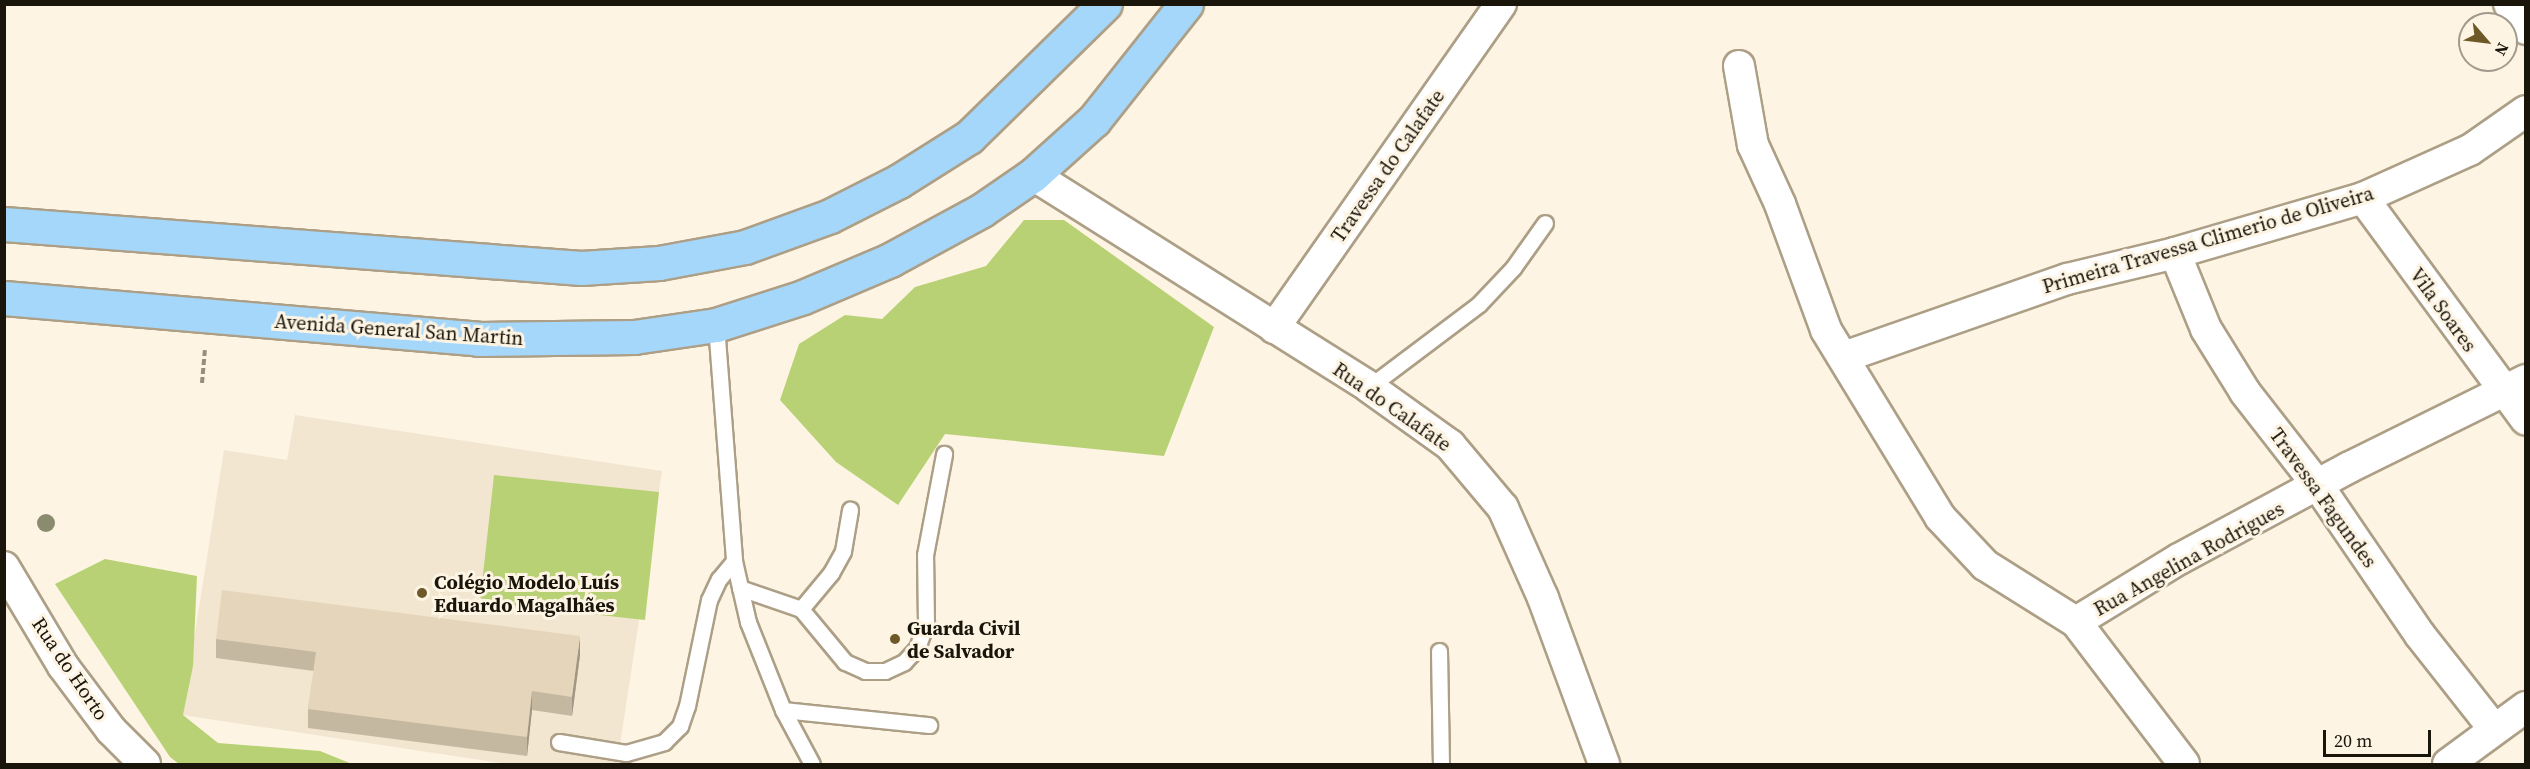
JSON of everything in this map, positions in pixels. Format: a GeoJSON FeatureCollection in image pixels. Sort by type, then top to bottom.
{"type":"FeatureCollection","features":[{"type":"Feature","properties":{"kind":"main road"},"geometry":{"type":"LineString","coordinates":[[4,224],[581,268],[659,263],[745,248],[830,216],[899,181],[969,137],[1105,4]]}},
{"type":"Feature","properties":{"kind":"main road","name":"Avenida General San Martin"},"geometry":{"type":"LineString","coordinates":[[4,298],[478,339],[634,337],[716,325],[803,297],[890,260],[982,210],[1033,175],[1094,120],[1186,4]]}},
{"type":"Feature","properties":{"kind":"street","name":"Travessa do Calafate"},"geometry":{"type":"LineString","coordinates":[[1274,328],[1501,4]]}},
{"type":"Feature","properties":{"kind":"street"},"geometry":{"type":"LineString","coordinates":[[2509,4],[2526,29]]}},
{"type":"Feature","properties":{"kind":"street"},"geometry":{"type":"LineString","coordinates":[[1739,66],[1761,166],[1780,204],[1812,299],[1940,517],[1985,565],[2076,622],[2184,765]]}},
{"type":"Feature","properties":{"kind":"street","name":"Primeira Travessa Climerio de Oliveira"},"geometry":{"type":"LineString","coordinates":[[1844,357],[2067,279],[2175,253],[2363,198],[2470,150],[2526,111]]}},
{"type":"Feature","properties":{"kind":"street","name":"Rua do Calafate"},"geometry":{"type":"LineString","coordinates":[[1033,175],[1369,387],[1450,445],[1503,508],[1543,598],[1604,765]]}},
{"type":"Feature","properties":{"kind":"street","name":"Vila Soares"},"geometry":{"type":"LineString","coordinates":[[2363,198],[2515,386],[2526,420]]}},
{"type":"Feature","properties":{"kind":"street","name":"Travessa Fagundes"},"geometry":{"type":"LineString","coordinates":[[2175,253],[2206,329],[2245,392],[2319,487],[2420,635],[2513,722]]}},
{"type":"Feature","properties":{"kind":"street","name":"Rua Angelina Rodrigues"},"geometry":{"type":"LineString","coordinates":[[2076,622],[2179,559],[2319,487],[2350,467],[2515,386]]}},
{"type":"Feature","properties":{"kind":"street","name":"Rua do Horto"},"geometry":{"type":"LineString","coordinates":[[4,567],[63,666],[111,730],[145,765]]}},
{"type":"Feature","properties":{"kind":"street"},"geometry":{"type":"LineString","coordinates":[[2448,765],[2513,722]]}},
{"type":"Feature","properties":{"kind":"lane"},"geometry":{"type":"LineString","coordinates":[[1369,387],[1479,304],[1513,268],[1545,223]]}},
{"type":"Feature","properties":{"kind":"lane"},"geometry":{"type":"LineString","coordinates":[[716,325],[734,561],[763,665],[783,710],[812,765]]}},
{"type":"Feature","properties":{"kind":"lane"},"geometry":{"type":"LineString","coordinates":[[740,588],[801,609],[845,662],[865,671],[885,671],[904,662],[917,648],[926,623],[925,555],[944,454]]}},
{"type":"Feature","properties":{"kind":"lane"},"geometry":{"type":"LineString","coordinates":[[801,609],[831,573],[843,551],[850,510]]}},
{"type":"Feature","properties":{"kind":"lane"},"geometry":{"type":"LineString","coordinates":[[559,742],[626,753],[644,750],[672,734],[687,706],[709,600],[718,579],[734,561]]}},
{"type":"Feature","properties":{"kind":"lane"},"geometry":{"type":"LineString","coordinates":[[1439,651],[1441,765]]}},
{"type":"Feature","properties":{"kind":"lane"},"geometry":{"type":"LineString","coordinates":[[783,710],[929,725]]}},
{"type":"Feature","properties":{"kind":"shaded area","name":"Colégio Modelo Luís Eduardo Magalhães"},"geometry":{"type":"Polygon","coordinates":[[[295,415],[662,471],[617,764],[507,764],[182,715],[224,450],[287,460],[295,415]]]}},
{"type":"Feature","properties":{"kind":"green space"},"geometry":{"type":"Polygon","coordinates":[[[1024,220],[1064,220],[1214,327],[1164,456],[945,434],[898,505],[836,462],[780,400],[799,344],[845,315],[882,319],[915,287],[986,266],[1024,220]]]}},
{"type":"Feature","properties":{"kind":"green space"},"geometry":{"type":"Polygon","coordinates":[[[494,475],[659,492],[645,620],[480,602],[494,475]]]}},
{"type":"Feature","properties":{"kind":"green space"},"geometry":{"type":"Polygon","coordinates":[[[105,559],[197,576],[193,666],[183,715],[218,743],[320,751],[352,764],[179,764],[170,757],[55,584],[105,559]]]}},
{"type":"Feature","properties":{"kind":"building"},"geometry":{"type":"Polygon","coordinates":[[[222,590],[580,636],[572,697],[532,691],[527,737],[308,709],[316,652],[216,639],[222,590]]]}},
{"type":"Feature","properties":{"kind":"place","name":"Colégio Modelo Luís Eduardo Magalhães"},"geometry":{"type":"Point","coordinates":[422,593]}},
{"type":"Feature","properties":{"kind":"place","name":"Guarda Civil de Salvador"},"geometry":{"type":"Point","coordinates":[895,639]}}]}
